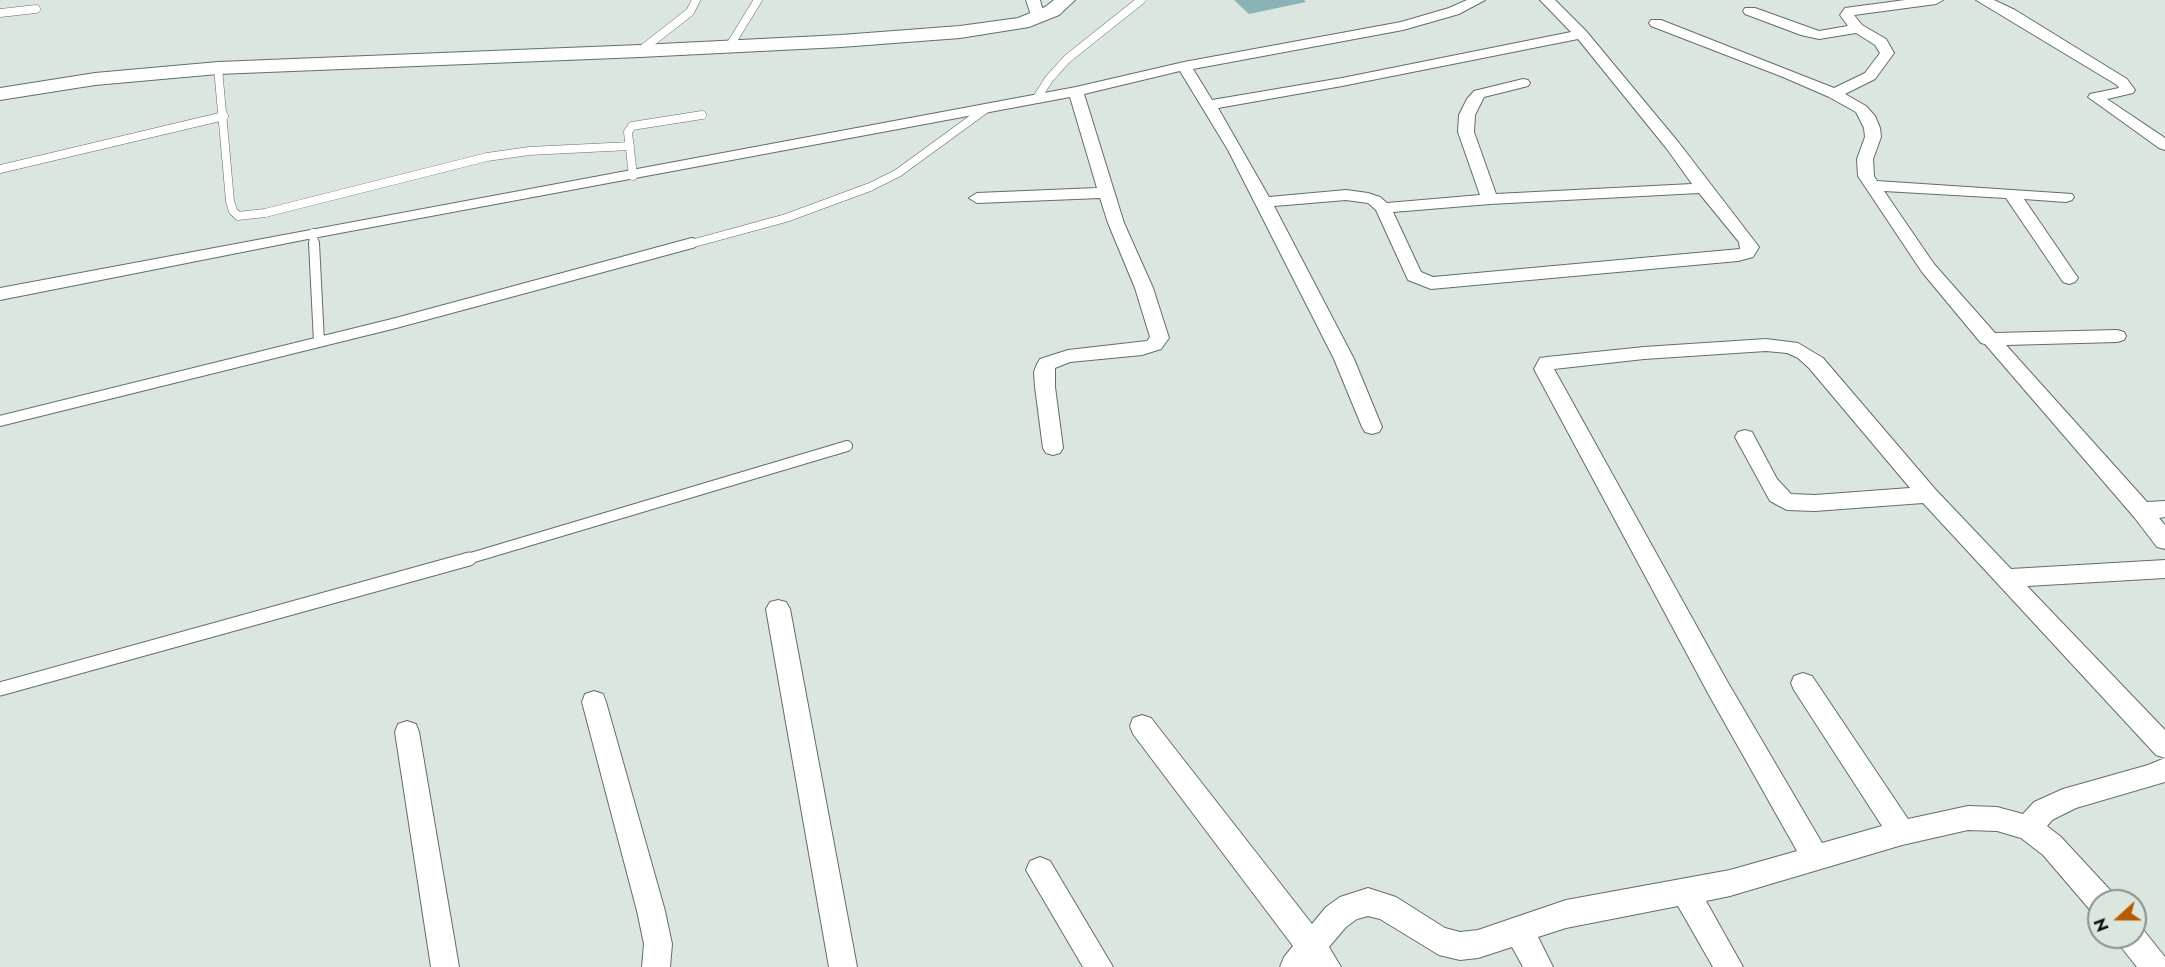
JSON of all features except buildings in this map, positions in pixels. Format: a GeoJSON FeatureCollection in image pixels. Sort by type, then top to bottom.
{"type":"FeatureCollection","features":[{"type":"Feature","properties":{"kind":"street"},"geometry":{"type":"LineString","coordinates":[[0,94],[95,79],[218,68],[729,47],[960,32],[1002,27],[1035,9],[1066,0]]}},
{"type":"Feature","properties":{"kind":"street"},"geometry":{"type":"LineString","coordinates":[[0,294],[313,233],[633,176],[1076,91],[1184,66],[1415,23],[1454,11],[1478,0]]}},
{"type":"Feature","properties":{"kind":"street"},"geometry":{"type":"LineString","coordinates":[[1263,202],[1346,195],[1362,196],[1374,200],[1383,208],[1414,276],[1431,282],[1690,261],[1747,253],[1750,247],[1746,240],[1672,146],[1581,34],[1547,0]]}},
{"type":"Feature","properties":{"kind":"street"},"geometry":{"type":"LineString","coordinates":[[1834,94],[1870,76],[1887,53],[1881,42],[1856,27],[1847,15],[1850,11],[1936,0]]}},
{"type":"Feature","properties":{"kind":"street"},"geometry":{"type":"LineString","coordinates":[[1983,0],[2010,13],[2122,82],[2128,90],[2095,97],[2165,145]]}},
{"type":"Feature","properties":{"kind":"street"},"geometry":{"type":"LineString","coordinates":[[1749,10],[1812,34],[1827,34],[1856,27]]}},
{"type":"Feature","properties":{"kind":"street"},"geometry":{"type":"LineString","coordinates":[[1656,23],[1834,94],[1861,110],[1872,128],[1873,136],[1864,166],[1866,176],[1928,268],[1988,339],[2142,511],[2165,541]]}},
{"type":"Feature","properties":{"kind":"street"},"geometry":{"type":"LineString","coordinates":[[1209,105],[1342,82],[1581,34]]}},
{"type":"Feature","properties":{"kind":"street"},"geometry":{"type":"LineString","coordinates":[[1184,66],[1209,105],[1321,312],[1372,428]]}},
{"type":"Feature","properties":{"kind":"street"},"geometry":{"type":"LineString","coordinates":[[1490,199],[1466,132],[1467,115],[1474,99],[1479,94],[1523,83]]}},
{"type":"Feature","properties":{"kind":"street"},"geometry":{"type":"LineString","coordinates":[[1053,448],[1044,372],[1047,364],[1068,356],[1142,349],[1154,345],[1160,338],[1144,288],[1116,223],[1076,91]]}},
{"type":"Feature","properties":{"kind":"street"},"geometry":{"type":"LineString","coordinates":[[1871,185],[2066,197]]}},
{"type":"Feature","properties":{"kind":"street"},"geometry":{"type":"LineString","coordinates":[[1383,208],[1490,199],[1703,188]]}},
{"type":"Feature","properties":{"kind":"street"},"geometry":{"type":"LineString","coordinates":[[977,198],[1108,193]]}},
{"type":"Feature","properties":{"kind":"street"},"geometry":{"type":"LineString","coordinates":[[2011,193],[2069,278]]}},
{"type":"Feature","properties":{"kind":"street"},"geometry":{"type":"LineString","coordinates":[[1988,339],[2117,336]]}},
{"type":"Feature","properties":{"kind":"street"},"geometry":{"type":"LineString","coordinates":[[1816,859],[1718,688],[1544,369],[1547,363],[1644,353],[1766,345],[1791,347],[1805,354],[1816,363],[1928,495],[2165,747]]}},
{"type":"Feature","properties":{"kind":"street"},"geometry":{"type":"LineString","coordinates":[[1745,437],[1769,484],[1777,495],[1787,502],[1815,503],[1928,495]]}},
{"type":"Feature","properties":{"kind":"street"},"geometry":{"type":"LineString","coordinates":[[2142,511],[2165,509]]}},
{"type":"Feature","properties":{"kind":"street"},"geometry":{"type":"LineString","coordinates":[[2005,578],[2165,569]]}},
{"type":"Feature","properties":{"kind":"street"},"geometry":{"type":"LineString","coordinates":[[778,609],[843,967]]}},
{"type":"Feature","properties":{"kind":"street"},"geometry":{"type":"LineString","coordinates":[[1803,684],[1902,833]]}},
{"type":"Feature","properties":{"kind":"street"},"geometry":{"type":"LineString","coordinates":[[594,702],[651,911],[658,944],[656,967]]}},
{"type":"Feature","properties":{"kind":"street"},"geometry":{"type":"LineString","coordinates":[[1142,726],[1311,960],[1336,917],[1350,907],[1368,902],[1386,907],[1439,941],[1460,946],[1478,944],[1588,908],[1686,893],[1816,859],[1902,833],[1968,818],[1997,819],[2028,828],[2052,846],[2090,889]]}},
{"type":"Feature","properties":{"kind":"street"},"geometry":{"type":"LineString","coordinates":[[407,732],[445,967]]}},
{"type":"Feature","properties":{"kind":"street"},"geometry":{"type":"LineString","coordinates":[[2028,828],[2043,812],[2072,797],[2152,776],[2165,770]]}},
{"type":"Feature","properties":{"kind":"street"},"geometry":{"type":"LineString","coordinates":[[1040,870],[1099,967]]}},
{"type":"Feature","properties":{"kind":"street"},"geometry":{"type":"LineString","coordinates":[[1686,893],[1729,967]]}},
{"type":"Feature","properties":{"kind":"street"},"geometry":{"type":"LineString","coordinates":[[1518,930],[1539,967]]}},
{"type":"Feature","properties":{"kind":"street"},"geometry":{"type":"LineString","coordinates":[[2141,949],[2155,967]]}},
{"type":"Feature","properties":{"kind":"lane"},"geometry":{"type":"LineString","coordinates":[[639,51],[690,12],[696,0]]}},
{"type":"Feature","properties":{"kind":"lane"},"geometry":{"type":"LineString","coordinates":[[729,47],[758,0]]}},
{"type":"Feature","properties":{"kind":"lane"},"geometry":{"type":"LineString","coordinates":[[1036,98],[1067,59],[1141,0]]}},
{"type":"Feature","properties":{"kind":"lane"},"geometry":{"type":"LineString","coordinates":[[0,13],[36,9]]}},
{"type":"Feature","properties":{"kind":"lane"},"geometry":{"type":"LineString","coordinates":[[218,68],[230,201],[233,211],[238,216],[265,213],[487,157],[529,151],[630,146]]}},
{"type":"Feature","properties":{"kind":"lane"},"geometry":{"type":"LineString","coordinates":[[0,421],[319,342],[662,253],[786,218],[835,201],[898,173],[987,108]]}},
{"type":"Feature","properties":{"kind":"lane"},"geometry":{"type":"LineString","coordinates":[[633,176],[628,132],[632,126],[702,115]]}},
{"type":"Feature","properties":{"kind":"lane"},"geometry":{"type":"LineString","coordinates":[[0,169],[224,116]]}},
{"type":"Feature","properties":{"kind":"lane"},"geometry":{"type":"LineString","coordinates":[[313,233],[319,342]]}},
{"type":"Feature","properties":{"kind":"lane"},"geometry":{"type":"LineString","coordinates":[[0,689],[461,561],[847,447]]}},
{"type":"Feature","properties":{"kind":"water"},"geometry":{"type":"Polygon","coordinates":[[[1234,0],[1304,0],[1306,2],[1249,14],[1234,0]]]}}]}
